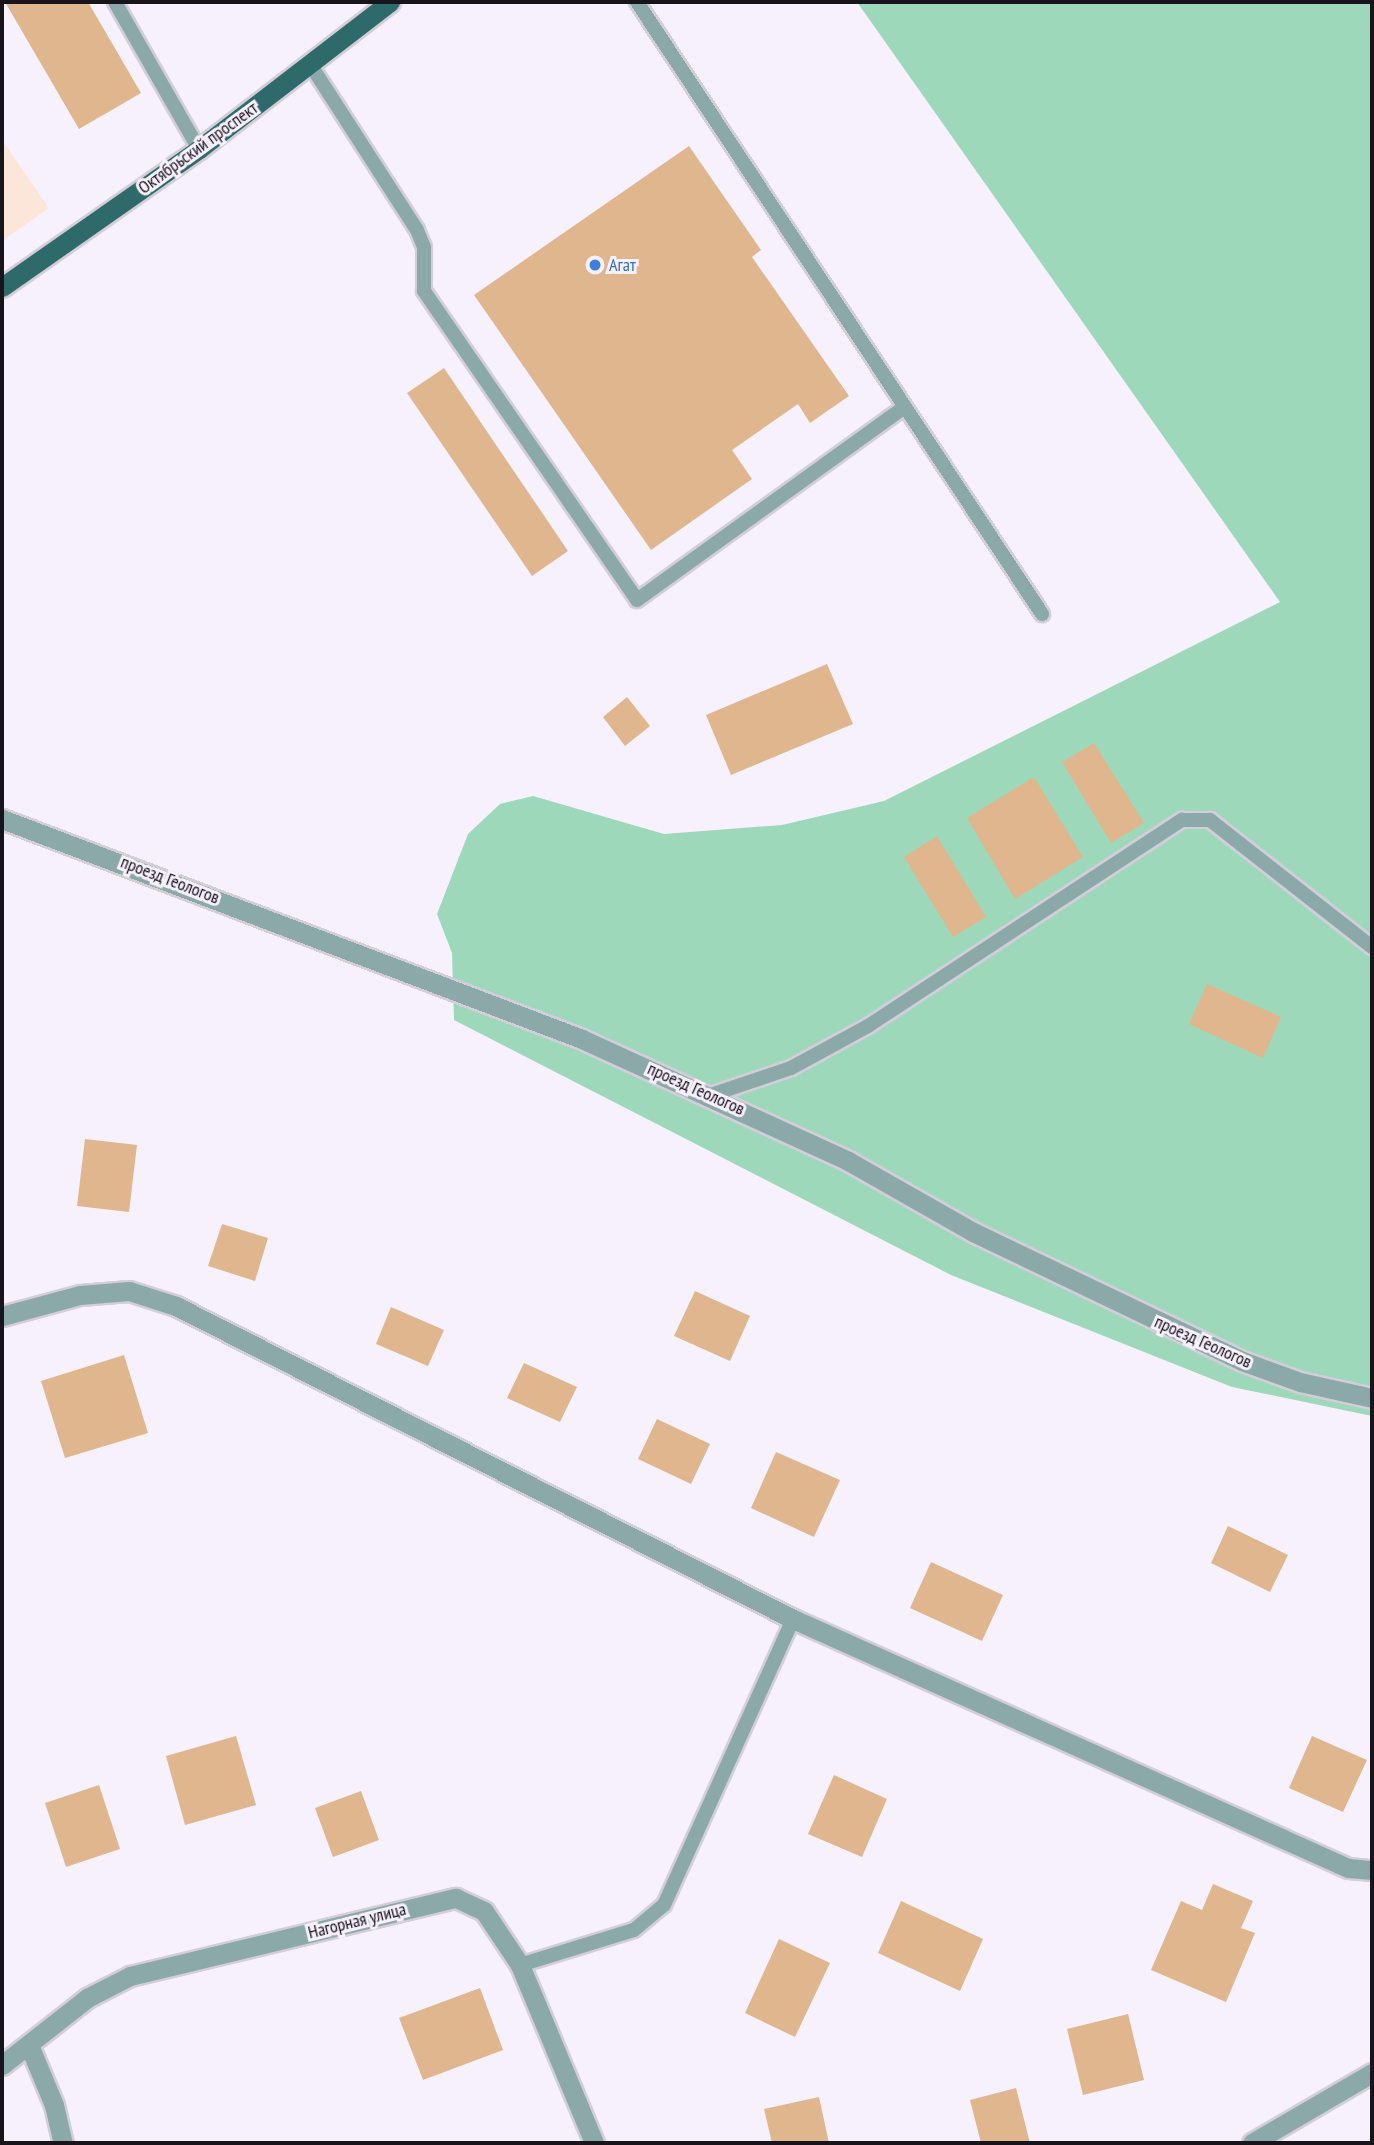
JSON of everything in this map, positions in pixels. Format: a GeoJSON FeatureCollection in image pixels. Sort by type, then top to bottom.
{"type":"FeatureCollection","features":[{"type":"Feature","properties":{"kind":"main road","name":"Октябрьский проспект"},"geometry":{"type":"LineString","coordinates":[[2,287],[199,149],[390,2]]}},
{"type":"Feature","properties":{"kind":"street","name":"проезд Геологов"},"geometry":{"type":"LineString","coordinates":[[2,819],[543,1024],[711,1095],[848,1161],[972,1232],[1178,1332],[1300,1382],[1372,1398]]}},
{"type":"Feature","properties":{"kind":"street"},"geometry":{"type":"LineString","coordinates":[[2,1317],[80,1295],[129,1291],[176,1306],[793,1619],[1348,1868],[1372,1870]]}},
{"type":"Feature","properties":{"kind":"street","name":"Нагорная улица"},"geometry":{"type":"LineString","coordinates":[[2,2065],[86,1998],[130,1976],[456,1898],[484,1911],[520,1965],[594,2143]]}},
{"type":"Feature","properties":{"kind":"street"},"geometry":{"type":"LineString","coordinates":[[29,2045],[54,2105],[63,2143]]}},
{"type":"Feature","properties":{"kind":"street"},"geometry":{"type":"LineString","coordinates":[[1252,2143],[1372,2073]]}},
{"type":"Feature","properties":{"kind":"lane"},"geometry":{"type":"LineString","coordinates":[[115,2],[199,149]]}},
{"type":"Feature","properties":{"kind":"lane"},"geometry":{"type":"LineString","coordinates":[[637,2],[903,408],[1042,614]]}},
{"type":"Feature","properties":{"kind":"lane"},"geometry":{"type":"LineString","coordinates":[[310,64],[417,230],[424,247],[424,292],[637,600],[903,408]]}},
{"type":"Feature","properties":{"kind":"lane"},"geometry":{"type":"LineString","coordinates":[[711,1095],[791,1068],[868,1026],[1182,820],[1210,820],[1372,947]]}},
{"type":"Feature","properties":{"kind":"lane"},"geometry":{"type":"LineString","coordinates":[[520,1965],[634,1930],[664,1905],[793,1619]]}},
{"type":"Feature","properties":{"kind":"shaded area"},"geometry":{"type":"Polygon","coordinates":[[[2,140],[49,208],[2,241],[2,140]]]}},
{"type":"Feature","properties":{"kind":"green space"},"geometry":{"type":"Polygon","coordinates":[[[857,2],[1372,2],[1372,1416],[1232,1387],[951,1275],[454,1020],[452,953],[437,914],[468,834],[500,804],[533,796],[664,834],[782,825],[884,801],[1280,602],[857,2]]]}},
{"type":"Feature","properties":{"kind":"building"},"geometry":{"type":"Polygon","coordinates":[[[5,2],[88,2],[141,93],[79,129],[5,2]]]}},
{"type":"Feature","properties":{"kind":"building"},"geometry":{"type":"Polygon","coordinates":[[[689,146],[761,250],[752,257],[849,396],[810,423],[798,404],[732,450],[752,479],[651,550],[474,295],[689,146]]]}},
{"type":"Feature","properties":{"kind":"building"},"geometry":{"type":"Polygon","coordinates":[[[444,368],[568,551],[532,576],[407,393],[444,368]]]}},
{"type":"Feature","properties":{"kind":"building"},"geometry":{"type":"Polygon","coordinates":[[[827,664],[853,724],[731,775],[706,715],[827,664]]]}},
{"type":"Feature","properties":{"kind":"building"},"geometry":{"type":"Polygon","coordinates":[[[627,697],[650,726],[625,746],[603,717],[627,697]]]}},
{"type":"Feature","properties":{"kind":"building"},"geometry":{"type":"Polygon","coordinates":[[[1094,743],[1144,823],[1111,843],[1062,762],[1094,743]]]}},
{"type":"Feature","properties":{"kind":"building"},"geometry":{"type":"Polygon","coordinates":[[[1034,777],[1083,857],[1015,899],[967,818],[1034,777]]]}},
{"type":"Feature","properties":{"kind":"building"},"geometry":{"type":"Polygon","coordinates":[[[937,836],[986,917],[953,937],[904,857],[937,836]]]}},
{"type":"Feature","properties":{"kind":"building"},"geometry":{"type":"Polygon","coordinates":[[[1207,984],[1281,1017],[1263,1058],[1189,1024],[1207,984]]]}},
{"type":"Feature","properties":{"kind":"building"},"geometry":{"type":"Polygon","coordinates":[[[85,1139],[137,1145],[129,1212],[77,1206],[85,1139]]]}},
{"type":"Feature","properties":{"kind":"building"},"geometry":{"type":"Polygon","coordinates":[[[222,1224],[268,1238],[255,1281],[208,1266],[222,1224]]]}},
{"type":"Feature","properties":{"kind":"building"},"geometry":{"type":"Polygon","coordinates":[[[695,1291],[750,1316],[730,1361],[674,1336],[695,1291]]]}},
{"type":"Feature","properties":{"kind":"building"},"geometry":{"type":"Polygon","coordinates":[[[391,1307],[444,1330],[428,1366],[376,1344],[391,1307]]]}},
{"type":"Feature","properties":{"kind":"building"},"geometry":{"type":"Polygon","coordinates":[[[124,1355],[148,1433],[65,1458],[41,1381],[124,1355]]]}},
{"type":"Feature","properties":{"kind":"building"},"geometry":{"type":"Polygon","coordinates":[[[524,1363],[577,1387],[560,1422],[507,1398],[524,1363]]]}},
{"type":"Feature","properties":{"kind":"building"},"geometry":{"type":"Polygon","coordinates":[[[657,1419],[710,1444],[691,1484],[638,1459],[657,1419]]]}},
{"type":"Feature","properties":{"kind":"building"},"geometry":{"type":"Polygon","coordinates":[[[776,1452],[840,1480],[814,1537],[751,1508],[776,1452]]]}},
{"type":"Feature","properties":{"kind":"building"},"geometry":{"type":"Polygon","coordinates":[[[1228,1526],[1288,1555],[1270,1592],[1211,1563],[1228,1526]]]}},
{"type":"Feature","properties":{"kind":"building"},"geometry":{"type":"Polygon","coordinates":[[[931,1562],[1003,1595],[982,1641],[910,1608],[931,1562]]]}},
{"type":"Feature","properties":{"kind":"building"},"geometry":{"type":"Polygon","coordinates":[[[236,1736],[256,1805],[185,1825],[166,1756],[236,1736]]]}},
{"type":"Feature","properties":{"kind":"building"},"geometry":{"type":"Polygon","coordinates":[[[1312,1736],[1367,1760],[1343,1812],[1289,1788],[1312,1736]]]}},
{"type":"Feature","properties":{"kind":"building"},"geometry":{"type":"Polygon","coordinates":[[[834,1775],[887,1799],[862,1857],[808,1834],[834,1775]]]}},
{"type":"Feature","properties":{"kind":"building"},"geometry":{"type":"Polygon","coordinates":[[[99,1785],[120,1849],[66,1867],[45,1803],[99,1785]]]}},
{"type":"Feature","properties":{"kind":"building"},"geometry":{"type":"Polygon","coordinates":[[[361,1791],[379,1840],[333,1857],[315,1808],[361,1791]]]}},
{"type":"Feature","properties":{"kind":"building"},"geometry":{"type":"Polygon","coordinates":[[[1213,1884],[1253,1901],[1241,1928],[1255,1933],[1226,2002],[1151,1970],[1181,1901],[1202,1910],[1213,1884]]]}},
{"type":"Feature","properties":{"kind":"building"},"geometry":{"type":"Polygon","coordinates":[[[901,1901],[983,1939],[960,1991],[878,1953],[901,1901]]]}},
{"type":"Feature","properties":{"kind":"building"},"geometry":{"type":"Polygon","coordinates":[[[779,1939],[830,1963],[795,2037],[745,2013],[779,1939]]]}},
{"type":"Feature","properties":{"kind":"building"},"geometry":{"type":"Polygon","coordinates":[[[480,1988],[503,2050],[423,2080],[399,2018],[480,1988]]]}},
{"type":"Feature","properties":{"kind":"building"},"geometry":{"type":"Polygon","coordinates":[[[1128,2014],[1144,2080],[1083,2095],[1067,2029],[1128,2014]]]}},
{"type":"Feature","properties":{"kind":"building"},"geometry":{"type":"Polygon","coordinates":[[[1016,2088],[1030,2143],[981,2143],[970,2100],[1016,2088]]]}},
{"type":"Feature","properties":{"kind":"building"},"geometry":{"type":"Polygon","coordinates":[[[819,2097],[829,2143],[772,2143],[764,2109],[819,2097]]]}},
{"type":"Feature","properties":{"kind":"place","name":"Агат"},"geometry":{"type":"Point","coordinates":[595,265]}}]}
